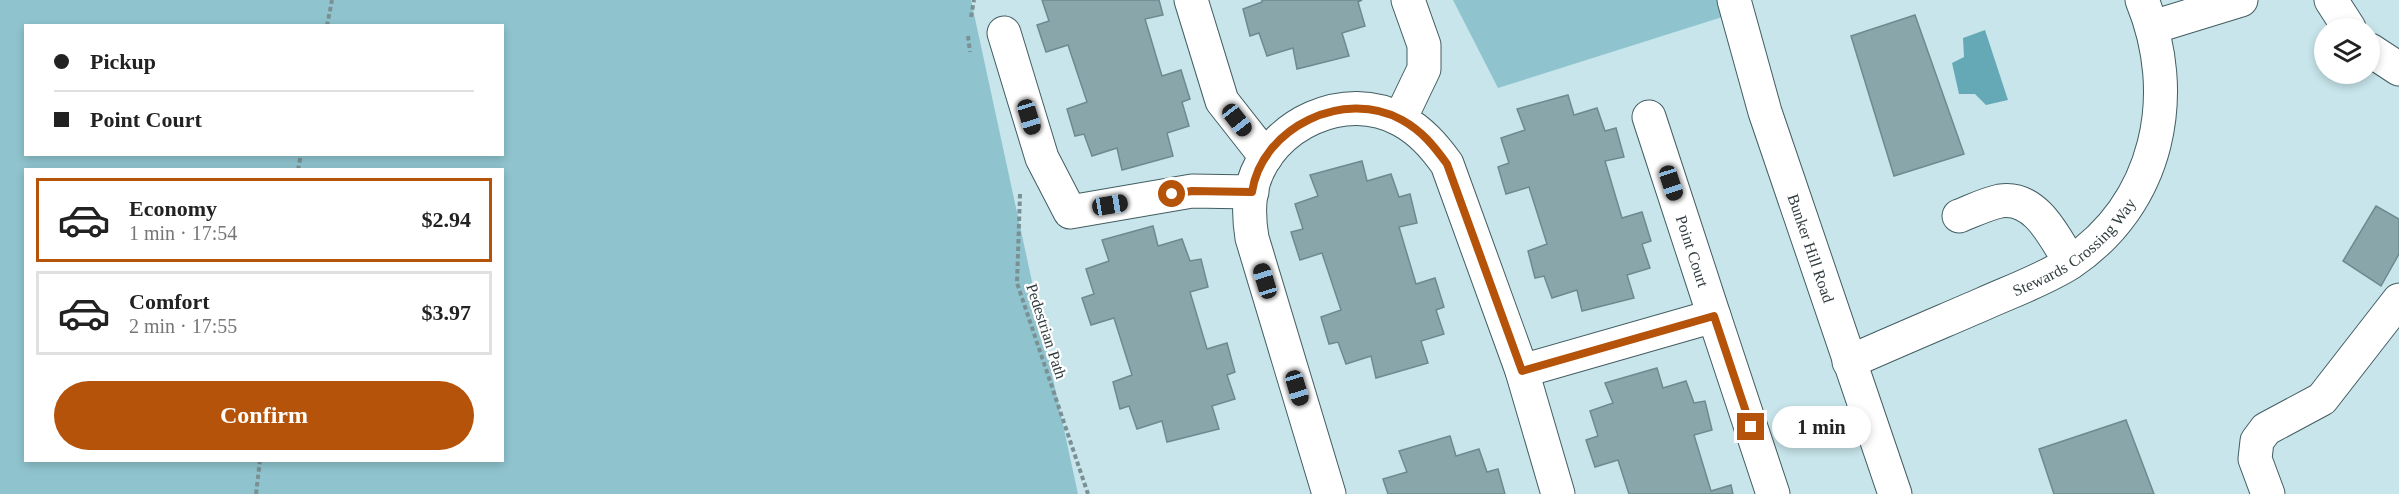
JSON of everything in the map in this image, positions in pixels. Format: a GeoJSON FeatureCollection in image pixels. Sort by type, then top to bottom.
{"type":"FeatureCollection","features":[{"type":"Feature","properties":{"kind":"street"},"geometry":{"type":"LineString","coordinates":[[1191,0],[1222,101],[1266,157]]}},
{"type":"Feature","properties":{"kind":"street"},"geometry":{"type":"LineString","coordinates":[[1400,119],[1424,69],[1425,45],[1408,0]]}},
{"type":"Feature","properties":{"kind":"street","name":"Bunker Hill Road"},"geometry":{"type":"LineString","coordinates":[[1734,0],[1765,112],[1895,494]]}},
{"type":"Feature","properties":{"kind":"street","name":"Stewards Crossing Way"},"geometry":{"type":"LineString","coordinates":[[1849,362],[2035,282],[2070,262],[2101,237],[2131,200],[2150,160],[2160,118],[2162,74],[2147,14],[2241,0]]}},
{"type":"Feature","properties":{"kind":"street"},"geometry":{"type":"LineString","coordinates":[[2331,0],[2343,18]]}},
{"type":"Feature","properties":{"kind":"street"},"geometry":{"type":"LineString","coordinates":[[1004,33],[1042,158],[1070,212],[1192,191],[1252,192]]}},
{"type":"Feature","properties":{"kind":"street"},"geometry":{"type":"LineString","coordinates":[[2380,57],[2399,69]]}},
{"type":"Feature","properties":{"kind":"street"},"geometry":{"type":"LineString","coordinates":[[1329,494],[1252,238],[1249,214],[1252,192],[1266,157],[1286,133],[1311,118],[1339,109],[1370,109],[1400,119],[1426,136],[1447,164],[1522,371],[1558,494]]}},
{"type":"Feature","properties":{"kind":"street","name":"Point Court"},"geometry":{"type":"LineString","coordinates":[[1649,117],[1773,494]]}},
{"type":"Feature","properties":{"kind":"street"},"geometry":{"type":"LineString","coordinates":[[1959,216],[2001,201],[2019,203],[2044,219],[2070,262]]}},
{"type":"Feature","properties":{"kind":"street"},"geometry":{"type":"LineString","coordinates":[[2268,494],[2255,459],[2257,441],[2266,429],[2322,399],[2399,300]]}},
{"type":"Feature","properties":{"kind":"street"},"geometry":{"type":"LineString","coordinates":[[1522,371],[1714,316]]}},
{"type":"Feature","properties":{"kind":"path"},"geometry":{"type":"LineString","coordinates":[[327,24],[332,0]]}},
{"type":"Feature","properties":{"kind":"path"},"geometry":{"type":"LineString","coordinates":[[970,21],[974,0]]}},
{"type":"Feature","properties":{"kind":"path"},"geometry":{"type":"LineString","coordinates":[[968,32],[967,42],[971,53]]}},
{"type":"Feature","properties":{"kind":"path","name":"Pedestrian Path"},"geometry":{"type":"LineString","coordinates":[[1021,190],[1017,283],[1088,494]]}},
{"type":"Feature","properties":{"kind":"path"},"geometry":{"type":"LineString","coordinates":[[256,494],[260,462]]}},
{"type":"Feature","properties":{"kind":"shaded area"},"geometry":{"type":"Polygon","coordinates":[[[0,0],[971,0],[1078,494],[0,494],[0,0]]]}},
{"type":"Feature","properties":{"kind":"shaded area"},"geometry":{"type":"Polygon","coordinates":[[[1453,0],[1731,0],[1735,13],[1498,88],[1453,0]]]}},
{"type":"Feature","properties":{"kind":"shaded area"},"geometry":{"type":"Polygon","coordinates":[[[1985,30],[2008,100],[1986,105],[1975,94],[1959,94],[1952,63],[1964,57],[1963,38],[1985,30]]]}},
{"type":"Feature","properties":{"kind":"building"},"geometry":{"type":"Polygon","coordinates":[[[1042,0],[1159,0],[1163,15],[1145,19],[1162,76],[1181,70],[1190,99],[1182,102],[1189,126],[1167,133],[1173,156],[1122,170],[1117,148],[1092,156],[1084,134],[1075,136],[1067,109],[1087,102],[1068,45],[1046,52],[1037,25],[1049,21],[1042,0]]]}},
{"type":"Feature","properties":{"kind":"building"},"geometry":{"type":"Polygon","coordinates":[[[1262,0],[1362,0],[1358,2],[1365,26],[1342,33],[1349,56],[1297,69],[1293,48],[1267,56],[1259,33],[1250,36],[1243,9],[1262,2],[1262,0]]]}},
{"type":"Feature","properties":{"kind":"building"},"geometry":{"type":"Polygon","coordinates":[[[1915,15],[1964,154],[1894,176],[1851,36],[1915,15]]]}},
{"type":"Feature","properties":{"kind":"building"},"geometry":{"type":"Polygon","coordinates":[[[1568,95],[1574,115],[1597,108],[1605,131],[1616,128],[1624,157],[1605,161],[1622,218],[1642,212],[1651,241],[1642,244],[1650,268],[1627,275],[1634,298],[1582,311],[1577,290],[1552,298],[1544,276],[1535,278],[1528,251],[1547,244],[1529,187],[1506,194],[1498,167],[1509,163],[1501,138],[1525,130],[1517,109],[1568,95]]]}},
{"type":"Feature","properties":{"kind":"building"},"geometry":{"type":"Polygon","coordinates":[[[1362,161],[1367,181],[1391,174],[1399,197],[1410,194],[1417,223],[1399,227],[1416,284],[1435,278],[1444,307],[1436,310],[1444,334],[1421,341],[1428,363],[1376,378],[1371,356],[1346,364],[1338,342],[1329,344],[1321,317],[1341,310],[1322,253],[1300,260],[1291,232],[1303,229],[1295,204],[1318,196],[1310,175],[1362,161]]]}},
{"type":"Feature","properties":{"kind":"building"},"geometry":{"type":"Polygon","coordinates":[[[2376,206],[2399,219],[2399,254],[2381,286],[2343,261],[2376,206]]]}},
{"type":"Feature","properties":{"kind":"building"},"geometry":{"type":"Polygon","coordinates":[[[1153,226],[1158,246],[1182,239],[1190,261],[1201,259],[1208,287],[1190,292],[1207,349],[1227,343],[1235,372],[1227,375],[1235,399],[1212,406],[1219,429],[1167,442],[1162,421],[1137,429],[1129,406],[1120,409],[1113,382],[1132,375],[1114,318],[1091,325],[1082,298],[1094,294],[1086,269],[1109,261],[1102,240],[1153,226]]]}},
{"type":"Feature","properties":{"kind":"building"},"geometry":{"type":"Polygon","coordinates":[[[1657,368],[1663,388],[1686,381],[1694,403],[1705,401],[1712,430],[1694,435],[1711,491],[1731,485],[1733,494],[1629,494],[1618,460],[1595,467],[1586,440],[1598,436],[1590,411],[1613,403],[1605,383],[1657,368]]]}},
{"type":"Feature","properties":{"kind":"building"},"geometry":{"type":"Polygon","coordinates":[[[2126,420],[2154,494],[2054,494],[2039,449],[2126,420]]]}},
{"type":"Feature","properties":{"kind":"building"},"geometry":{"type":"Polygon","coordinates":[[[1450,436],[1456,456],[1479,449],[1487,472],[1498,469],[1505,494],[1388,494],[1383,479],[1407,472],[1399,451],[1450,436]]]}},
{"type":"Feature","properties":{"kind":"route"},"geometry":{"type":"LineString","coordinates":[[1172,194],[1192,191],[1252,192],[1253,183],[1266,157],[1286,133],[1311,118],[1339,109],[1370,109],[1400,119],[1426,136],[1447,164],[1522,371],[1714,316],[1751,427]]}}]}
